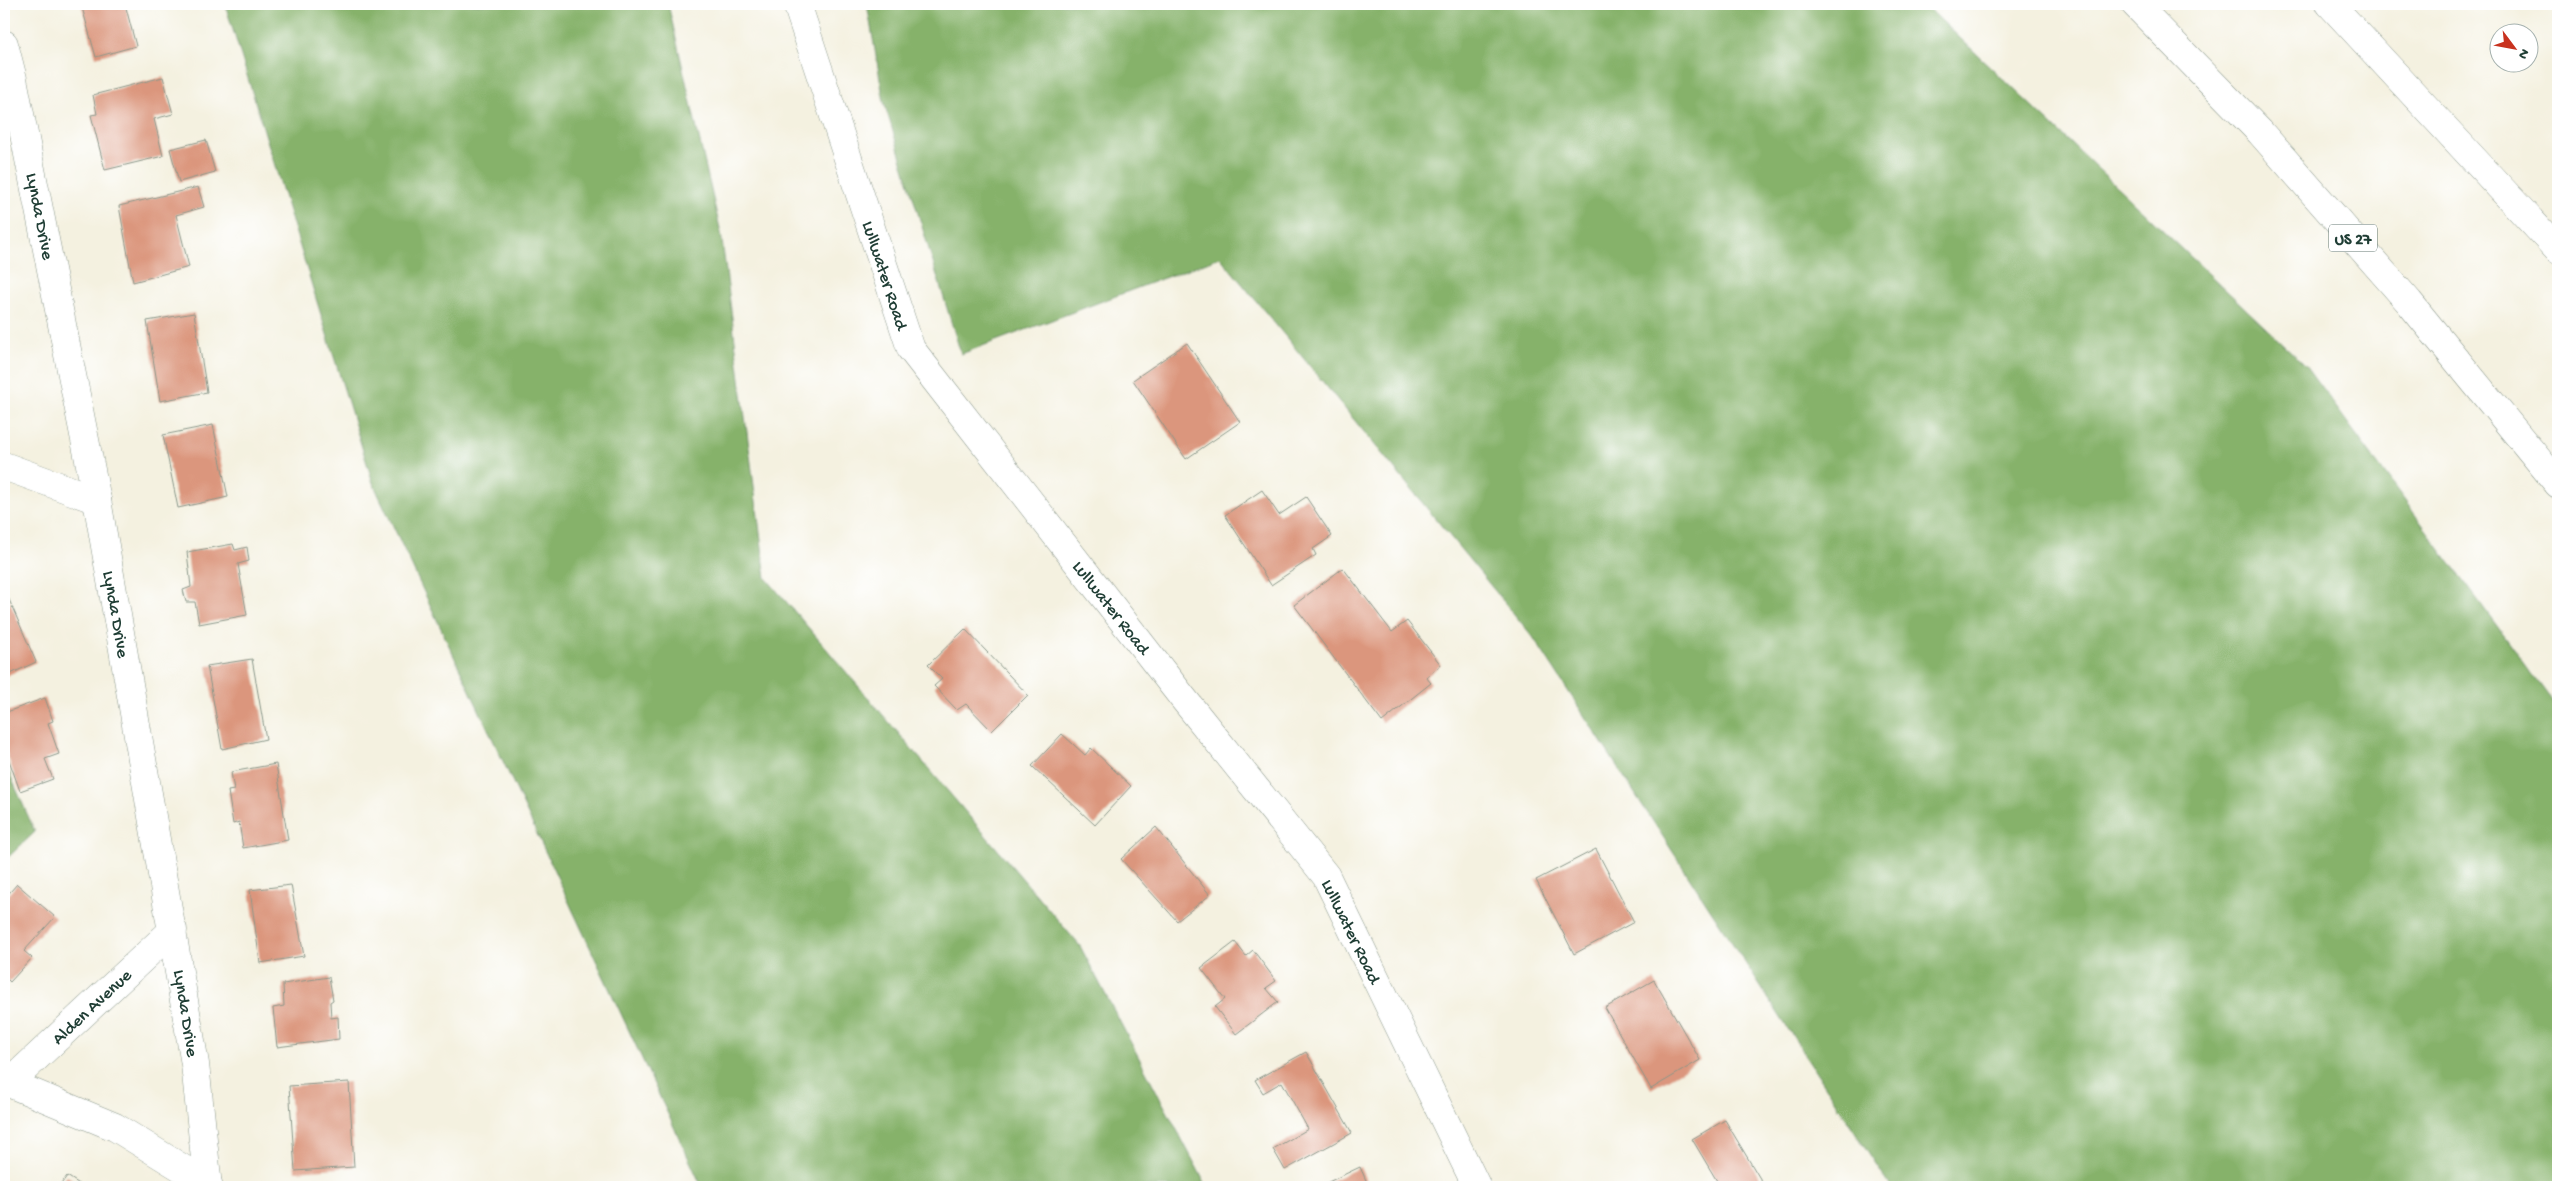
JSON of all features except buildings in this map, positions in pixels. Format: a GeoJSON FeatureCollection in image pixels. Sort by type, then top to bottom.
{"type":"FeatureCollection","features":[{"type":"Feature","properties":{"kind":"main road","name":"Lullwater Road"},"geometry":{"type":"LineString","coordinates":[[797,4],[911,349],[1183,698],[1326,876],[1477,1187]]}},
{"type":"Feature","properties":{"kind":"main road","name":"US 27"},"geometry":{"type":"LineString","coordinates":[[2135,4],[2266,140],[2409,302],[2558,484]]}},
{"type":"Feature","properties":{"kind":"main road"},"geometry":{"type":"LineString","coordinates":[[2330,4],[2558,250]]}},
{"type":"Feature","properties":{"kind":"main road","name":"Lynda Drive"},"geometry":{"type":"LineString","coordinates":[[4,44],[13,79],[97,500],[195,1064],[208,1186]]}},
{"type":"Feature","properties":{"kind":"main road"},"geometry":{"type":"LineString","coordinates":[[4,466],[97,500]]}},
{"type":"Feature","properties":{"kind":"main road","name":"Alden Avenue"},"geometry":{"type":"LineString","coordinates":[[173,930],[6,1083],[115,1127],[208,1186]]}},
{"type":"Feature","properties":{"kind":"green space"},"geometry":{"type":"Polygon","coordinates":[[[225,4],[668,4],[721,233],[766,578],[1080,946],[1207,1187],[702,1187],[373,483],[225,4]]]}},
{"type":"Feature","properties":{"kind":"green space"},"geometry":{"type":"Polygon","coordinates":[[[867,4],[1924,4],[2305,365],[2558,709],[2558,1187],[1891,1187],[1533,637],[1220,257],[961,354],[884,102],[867,4]]]}},
{"type":"Feature","properties":{"kind":"green space"},"geometry":{"type":"Polygon","coordinates":[[[4,761],[35,832],[4,861],[4,761]]]}}]}
